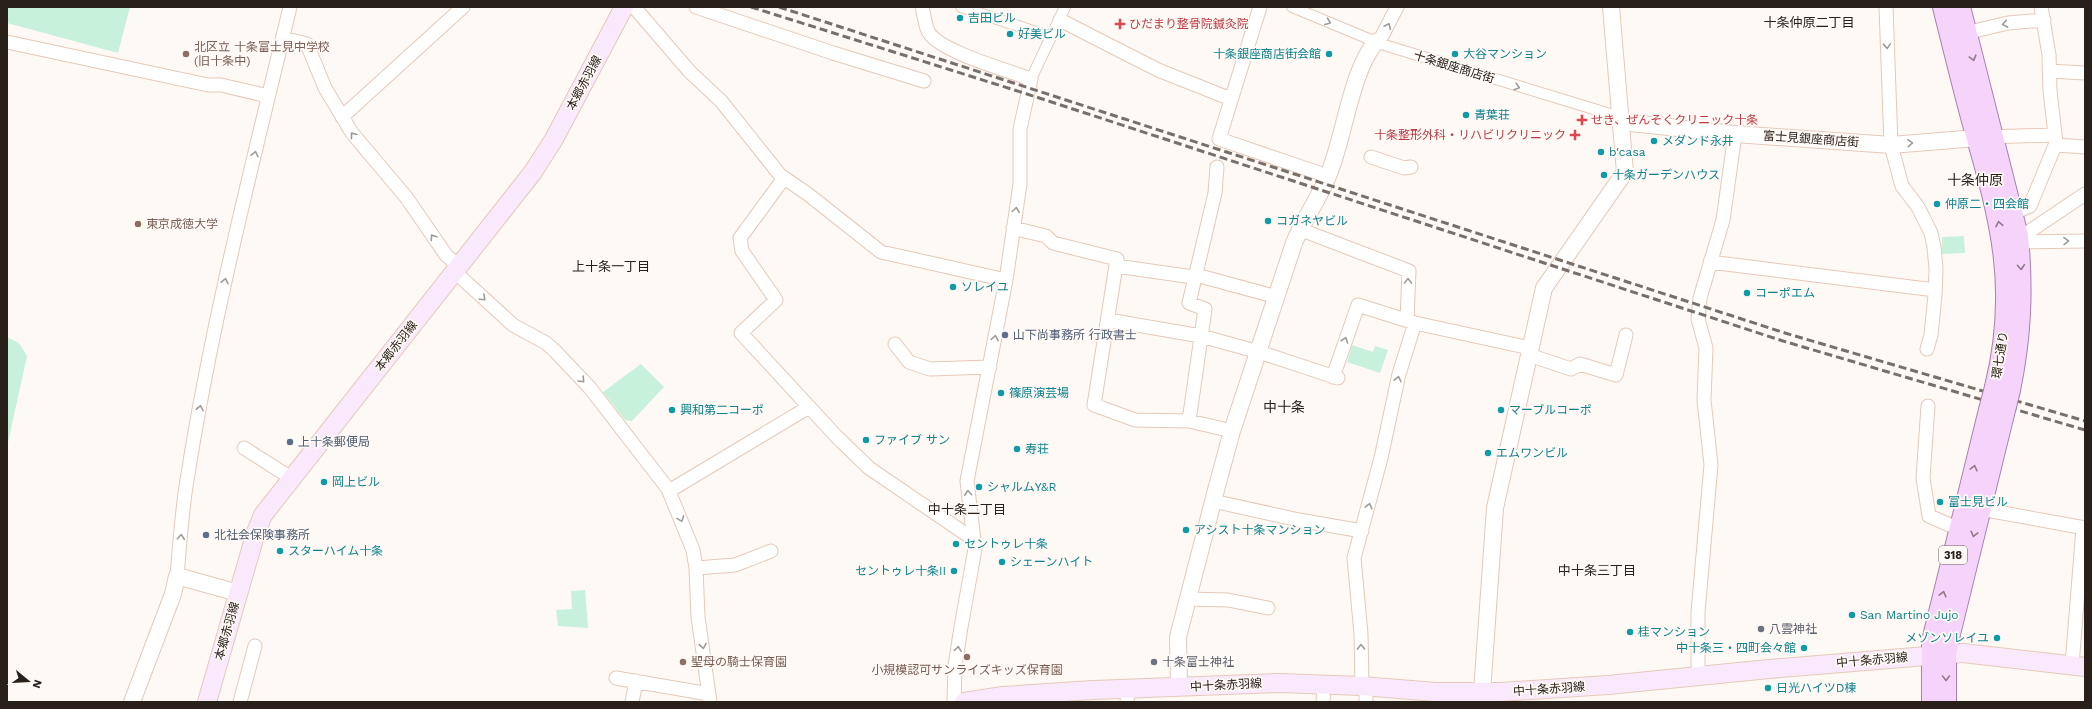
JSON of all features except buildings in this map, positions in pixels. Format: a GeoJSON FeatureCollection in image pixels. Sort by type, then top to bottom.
{"type":"FeatureCollection","features":[{"type":"Feature","properties":{"kind":"main road","name":"本郷赤羽線"},"geometry":{"type":"LineString","coordinates":[[207,702],[259,523],[268,508],[544,156],[624,7]]}},
{"type":"Feature","properties":{"kind":"main road","name":"環七通り"},"geometry":{"type":"LineString","coordinates":[[1943,7],[2013,213],[2019,241],[2022,314],[2018,352],[2002,389],[1959,529],[1932,641],[1938,655],[1946,702]]}},
{"type":"Feature","properties":{"kind":"main road","name":"環七通り"},"geometry":{"type":"LineString","coordinates":[[1960,7],[1986,137],[1996,208],[2004,247],[2007,278],[2002,389]]}},
{"type":"Feature","properties":{"kind":"main road","name":"環七通り"},"geometry":{"type":"LineString","coordinates":[[1932,702],[1938,655],[1980,509],[1996,412]]}},
{"type":"Feature","properties":{"kind":"main road","name":"中十条赤羽線"},"geometry":{"type":"LineString","coordinates":[[964,702],[1044,693],[1128,696],[1179,687],[1279,683],[1324,684],[1365,692],[1436,697],[1482,692],[1509,697],[1698,676],[1963,653],[2078,666]]}},
{"type":"Feature","properties":{"kind":"street"},"geometry":{"type":"LineString","coordinates":[[132,702],[173,594],[177,576],[188,474],[207,367],[230,257],[290,7]]}},
{"type":"Feature","properties":{"kind":"street"},"geometry":{"type":"LineString","coordinates":[[342,118],[463,7]]}},
{"type":"Feature","properties":{"kind":"street"},"geometry":{"type":"LineString","coordinates":[[634,7],[690,72],[721,101],[784,178],[881,252],[1006,280]]}},
{"type":"Feature","properties":{"kind":"street"},"geometry":{"type":"LineString","coordinates":[[696,7],[833,53],[924,81]]}},
{"type":"Feature","properties":{"kind":"street"},"geometry":{"type":"LineString","coordinates":[[922,7],[928,32],[934,39],[954,52],[1031,79]]}},
{"type":"Feature","properties":{"kind":"street"},"geometry":{"type":"LineString","coordinates":[[961,7],[1051,37]]}},
{"type":"Feature","properties":{"kind":"street"},"geometry":{"type":"LineString","coordinates":[[954,702],[955,666],[974,559],[967,481],[1006,280],[1020,184],[1020,129],[1031,79],[1065,7]]}},
{"type":"Feature","properties":{"kind":"street"},"geometry":{"type":"LineString","coordinates":[[1260,7],[1219,140],[1328,176]]}},
{"type":"Feature","properties":{"kind":"street","name":"十条銀座商店街"},"geometry":{"type":"LineString","coordinates":[[1292,7],[1376,42],[1620,120]]}},
{"type":"Feature","properties":{"kind":"street"},"geometry":{"type":"LineString","coordinates":[[1179,687],[1178,637],[1232,431],[1299,229],[1328,176],[1368,51],[1382,36],[1397,7]]}},
{"type":"Feature","properties":{"kind":"street"},"geometry":{"type":"LineString","coordinates":[[1482,692],[1495,508],[1529,351],[1546,285],[1625,172],[1611,7]]}},
{"type":"Feature","properties":{"kind":"street"},"geometry":{"type":"LineString","coordinates":[[1886,7],[1891,144],[1902,186],[1918,207],[1931,233],[1936,269],[1932,335],[1927,349]]}},
{"type":"Feature","properties":{"kind":"street"},"geometry":{"type":"LineString","coordinates":[[2013,213],[2030,206],[2055,140],[2049,55],[2041,7]]}},
{"type":"Feature","properties":{"kind":"street"},"geometry":{"type":"LineString","coordinates":[[1060,20],[1158,70],[1231,99]]}},
{"type":"Feature","properties":{"kind":"street"},"geometry":{"type":"LineString","coordinates":[[1966,33],[2008,23],[2044,20]]}},
{"type":"Feature","properties":{"kind":"street"},"geometry":{"type":"LineString","coordinates":[[283,38],[307,44],[325,88],[342,118],[352,133],[406,197],[456,269],[516,328],[546,343],[555,351],[590,388],[670,491],[692,550],[696,568],[698,617],[709,698],[636,681],[616,678]]}},
{"type":"Feature","properties":{"kind":"street"},"geometry":{"type":"LineString","coordinates":[[7,42],[208,85],[221,84],[268,96]]}},
{"type":"Feature","properties":{"kind":"street"},"geometry":{"type":"LineString","coordinates":[[2049,71],[2085,73]]}},
{"type":"Feature","properties":{"kind":"street","name":"富士見銀座商店街"},"geometry":{"type":"LineString","coordinates":[[1620,120],[1735,134],[1891,144],[1986,137]]}},
{"type":"Feature","properties":{"kind":"street"},"geometry":{"type":"LineString","coordinates":[[1698,676],[1698,612],[1711,465],[1704,407],[1706,348],[1698,319],[1700,298],[1723,220],[1735,134]]}},
{"type":"Feature","properties":{"kind":"street"},"geometry":{"type":"LineString","coordinates":[[1986,137],[2055,140],[2085,147]]}},
{"type":"Feature","properties":{"kind":"street"},"geometry":{"type":"LineString","coordinates":[[1371,157],[1404,168],[1411,167]]}},
{"type":"Feature","properties":{"kind":"street"},"geometry":{"type":"LineString","coordinates":[[1189,421],[1205,310],[1189,303],[1215,193],[1217,167]]}},
{"type":"Feature","properties":{"kind":"street"},"geometry":{"type":"LineString","coordinates":[[784,178],[740,238],[742,251],[776,300],[741,334],[809,407],[869,468],[973,539]]}},
{"type":"Feature","properties":{"kind":"street"},"geometry":{"type":"LineString","coordinates":[[2019,241],[2085,194]]}},
{"type":"Feature","properties":{"kind":"street"},"geometry":{"type":"LineString","coordinates":[[1013,228],[1046,236],[1053,243],[1117,259],[1094,405],[1135,420],[1189,421],[1232,431]]}},
{"type":"Feature","properties":{"kind":"street"},"geometry":{"type":"LineString","coordinates":[[1299,229],[1409,271],[1411,322],[1381,458],[1354,558],[1365,692]]}},
{"type":"Feature","properties":{"kind":"street"},"geometry":{"type":"LineString","coordinates":[[2019,241],[2085,241]]}},
{"type":"Feature","properties":{"kind":"street"},"geometry":{"type":"LineString","coordinates":[[1710,262],[1935,290]]}},
{"type":"Feature","properties":{"kind":"street"},"geometry":{"type":"LineString","coordinates":[[1116,266],[1196,276],[1277,297]]}},
{"type":"Feature","properties":{"kind":"street"},"geometry":{"type":"LineString","coordinates":[[1108,320],[1201,336],[1259,352],[1335,378],[1358,305],[1411,322],[1529,351],[1571,369],[1580,364],[1616,375],[1626,335]]}},
{"type":"Feature","properties":{"kind":"street"},"geometry":{"type":"LineString","coordinates":[[895,344],[909,362],[930,369],[990,367]]}},
{"type":"Feature","properties":{"kind":"street"},"geometry":{"type":"LineString","coordinates":[[1928,406],[1923,478],[1929,516],[1959,529]]}},
{"type":"Feature","properties":{"kind":"street"},"geometry":{"type":"LineString","coordinates":[[670,491],[809,407]]}},
{"type":"Feature","properties":{"kind":"street"},"geometry":{"type":"LineString","coordinates":[[244,448],[291,478]]}},
{"type":"Feature","properties":{"kind":"street"},"geometry":{"type":"LineString","coordinates":[[1213,501],[1299,520],[1362,531]]}},
{"type":"Feature","properties":{"kind":"street"},"geometry":{"type":"LineString","coordinates":[[1980,509],[2084,528],[2078,666]]}},
{"type":"Feature","properties":{"kind":"street"},"geometry":{"type":"LineString","coordinates":[[696,568],[735,565],[772,551]]}},
{"type":"Feature","properties":{"kind":"street"},"geometry":{"type":"LineString","coordinates":[[177,576],[238,593]]}},
{"type":"Feature","properties":{"kind":"street"},"geometry":{"type":"LineString","coordinates":[[1188,599],[1228,600],[1268,608]]}},
{"type":"Feature","properties":{"kind":"street"},"geometry":{"type":"LineString","coordinates":[[240,702],[255,646]]}},
{"type":"Feature","properties":{"kind":"street"},"geometry":{"type":"LineString","coordinates":[[632,702],[636,681]]}},
{"type":"Feature","properties":{"kind":"street"},"geometry":{"type":"LineString","coordinates":[[1323,702],[1324,684]]}},
{"type":"Feature","properties":{"kind":"green space"},"geometry":{"type":"Polygon","coordinates":[[[7,7],[130,7],[118,53],[7,23],[7,7]]]}},
{"type":"Feature","properties":{"kind":"green space"},"geometry":{"type":"Polygon","coordinates":[[[1964,236],[1965,253],[1942,254],[1942,237],[1964,236]]]}},
{"type":"Feature","properties":{"kind":"green space"},"geometry":{"type":"Polygon","coordinates":[[[7,337],[19,343],[27,356],[7,447],[7,337]]]}},
{"type":"Feature","properties":{"kind":"green space"},"geometry":{"type":"Polygon","coordinates":[[[1352,345],[1373,352],[1375,346],[1388,350],[1380,373],[1347,362],[1352,345]]]}},
{"type":"Feature","properties":{"kind":"green space"},"geometry":{"type":"Polygon","coordinates":[[[641,364],[664,387],[632,421],[625,420],[603,392],[641,364]]]}},
{"type":"Feature","properties":{"kind":"green space"},"geometry":{"type":"Polygon","coordinates":[[[585,590],[588,628],[558,626],[556,610],[572,609],[571,591],[585,590]]]}},
{"type":"Feature","properties":{"kind":"railway"},"geometry":{"type":"LineString","coordinates":[[751,7],[1027,94],[1783,341],[2085,430]]}},
{"type":"Feature","properties":{"kind":"railway"},"geometry":{"type":"LineString","coordinates":[[779,7],[1785,333],[2085,421]]}},
{"type":"Feature","properties":{"kind":"place","name":"吉田ビル"},"geometry":{"type":"Point","coordinates":[960,18]}},
{"type":"Feature","properties":{"kind":"place","name":"ひだまり整骨院鍼灸院"},"geometry":{"type":"Point","coordinates":[1120,24]}},
{"type":"Feature","properties":{"kind":"place","name":"好美ビル"},"geometry":{"type":"Point","coordinates":[1010,34]}},
{"type":"Feature","properties":{"kind":"place","name":"北区立 十条富士見中学校 (旧十条中)"},"geometry":{"type":"Point","coordinates":[186,54]}},
{"type":"Feature","properties":{"kind":"place","name":"十条銀座商店街会館"},"geometry":{"type":"Point","coordinates":[1329,54]}},
{"type":"Feature","properties":{"kind":"place","name":"大谷マンション"},"geometry":{"type":"Point","coordinates":[1455,54]}},
{"type":"Feature","properties":{"kind":"place","name":"青葉荘"},"geometry":{"type":"Point","coordinates":[1466,115]}},
{"type":"Feature","properties":{"kind":"place","name":"せき、ぜんそくクリニック十条"},"geometry":{"type":"Point","coordinates":[1582,120]}},
{"type":"Feature","properties":{"kind":"place","name":"十条整形外科・リハビリクリニック"},"geometry":{"type":"Point","coordinates":[1575,135]}},
{"type":"Feature","properties":{"kind":"place","name":"メダンド永井"},"geometry":{"type":"Point","coordinates":[1654,141]}},
{"type":"Feature","properties":{"kind":"place","name":"b'casa"},"geometry":{"type":"Point","coordinates":[1601,152]}},
{"type":"Feature","properties":{"kind":"place","name":"十条ガーデンハウス"},"geometry":{"type":"Point","coordinates":[1604,175]}},
{"type":"Feature","properties":{"kind":"place","name":"仲原二・四会館"},"geometry":{"type":"Point","coordinates":[1937,204]}},
{"type":"Feature","properties":{"kind":"place","name":"コガネヤビル"},"geometry":{"type":"Point","coordinates":[1268,221]}},
{"type":"Feature","properties":{"kind":"place","name":"東京成徳大学"},"geometry":{"type":"Point","coordinates":[138,224]}},
{"type":"Feature","properties":{"kind":"place","name":"ソレイユ"},"geometry":{"type":"Point","coordinates":[953,287]}},
{"type":"Feature","properties":{"kind":"place","name":"コーポエム"},"geometry":{"type":"Point","coordinates":[1747,293]}},
{"type":"Feature","properties":{"kind":"place","name":"山下尚事務所 行政書士"},"geometry":{"type":"Point","coordinates":[1005,335]}},
{"type":"Feature","properties":{"kind":"place","name":"篠原演芸場"},"geometry":{"type":"Point","coordinates":[1001,393]}},
{"type":"Feature","properties":{"kind":"place","name":"興和第二コーポ"},"geometry":{"type":"Point","coordinates":[672,410]}},
{"type":"Feature","properties":{"kind":"place","name":"マーブルコーポ"},"geometry":{"type":"Point","coordinates":[1501,410]}},
{"type":"Feature","properties":{"kind":"place","name":"ファイブ サン"},"geometry":{"type":"Point","coordinates":[866,440]}},
{"type":"Feature","properties":{"kind":"place","name":"上十条郵便局"},"geometry":{"type":"Point","coordinates":[290,442]}},
{"type":"Feature","properties":{"kind":"place","name":"寿荘"},"geometry":{"type":"Point","coordinates":[1017,449]}},
{"type":"Feature","properties":{"kind":"place","name":"エムワンビル"},"geometry":{"type":"Point","coordinates":[1488,453]}},
{"type":"Feature","properties":{"kind":"place","name":"岡上ビル"},"geometry":{"type":"Point","coordinates":[324,482]}},
{"type":"Feature","properties":{"kind":"place","name":"シャルムY&R"},"geometry":{"type":"Point","coordinates":[979,487]}},
{"type":"Feature","properties":{"kind":"place","name":"富士見ビル"},"geometry":{"type":"Point","coordinates":[1940,502]}},
{"type":"Feature","properties":{"kind":"place","name":"アシスト十条マンション"},"geometry":{"type":"Point","coordinates":[1186,530]}},
{"type":"Feature","properties":{"kind":"place","name":"北社会保険事務所"},"geometry":{"type":"Point","coordinates":[206,535]}},
{"type":"Feature","properties":{"kind":"place","name":"セントゥレ十条"},"geometry":{"type":"Point","coordinates":[956,544]}},
{"type":"Feature","properties":{"kind":"place","name":"スターハイム十条"},"geometry":{"type":"Point","coordinates":[280,551]}},
{"type":"Feature","properties":{"kind":"place","name":"シェーンハイト"},"geometry":{"type":"Point","coordinates":[1002,562]}},
{"type":"Feature","properties":{"kind":"place","name":"セントゥレ十条II"},"geometry":{"type":"Point","coordinates":[954,571]}},
{"type":"Feature","properties":{"kind":"place","name":"San Martino Jujo"},"geometry":{"type":"Point","coordinates":[1852,615]}},
{"type":"Feature","properties":{"kind":"place","name":"八雲神社"},"geometry":{"type":"Point","coordinates":[1761,629]}},
{"type":"Feature","properties":{"kind":"place","name":"桂マンション"},"geometry":{"type":"Point","coordinates":[1630,632]}},
{"type":"Feature","properties":{"kind":"place","name":"メゾンソレイユ"},"geometry":{"type":"Point","coordinates":[1997,638]}},
{"type":"Feature","properties":{"kind":"place","name":"中十条三・四町会々館"},"geometry":{"type":"Point","coordinates":[1804,648]}},
{"type":"Feature","properties":{"kind":"place","name":"小規模認可サンライズキッズ保育園"},"geometry":{"type":"Point","coordinates":[967,657]}},
{"type":"Feature","properties":{"kind":"place","name":"聖母の騎士保育園"},"geometry":{"type":"Point","coordinates":[683,662]}},
{"type":"Feature","properties":{"kind":"place","name":"十条富士神社"},"geometry":{"type":"Point","coordinates":[1154,662]}},
{"type":"Feature","properties":{"kind":"place","name":"日光ハイツD棟"},"geometry":{"type":"Point","coordinates":[1768,688]}},
{"type":"Feature","properties":{"kind":"district","name":"十条仲原二丁目"},"geometry":{"type":"Point","coordinates":[1809,22]}},
{"type":"Feature","properties":{"kind":"district","name":"十条仲原"},"geometry":{"type":"Point","coordinates":[1975,180]}},
{"type":"Feature","properties":{"kind":"district","name":"上十条一丁目"},"geometry":{"type":"Point","coordinates":[611,266]}},
{"type":"Feature","properties":{"kind":"district","name":"中十条"},"geometry":{"type":"Point","coordinates":[1284,407]}},
{"type":"Feature","properties":{"kind":"district","name":"中十条二丁目"},"geometry":{"type":"Point","coordinates":[967,509]}},
{"type":"Feature","properties":{"kind":"district","name":"中十条三丁目"},"geometry":{"type":"Point","coordinates":[1597,570]}}]}
